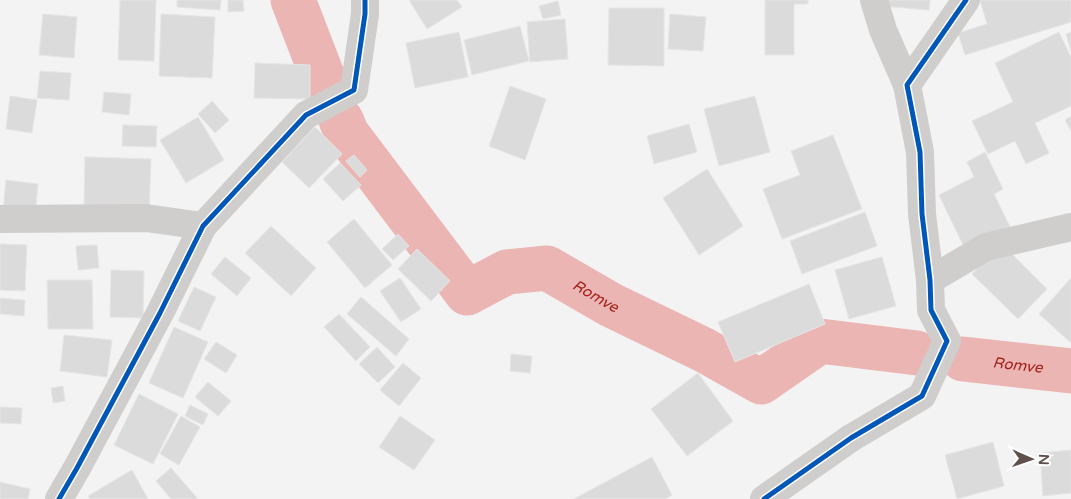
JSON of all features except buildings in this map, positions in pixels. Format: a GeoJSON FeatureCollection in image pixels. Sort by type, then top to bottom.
{"type":"FeatureCollection","features":[{"type":"Feature","properties":{"kind":"street"},"geometry":{"type":"LineString","coordinates":[[59,499],[78,468],[203,226],[306,115],[354,90],[365,14],[365,0]]}},
{"type":"Feature","properties":{"kind":"street"},"geometry":{"type":"LineString","coordinates":[[764,499],[851,438],[922,396],[947,341],[931,310],[930,280],[922,214],[920,152],[907,85],[888,44],[874,0]]}},
{"type":"Feature","properties":{"kind":"street"},"geometry":{"type":"LineString","coordinates":[[907,85],[966,0]]}},
{"type":"Feature","properties":{"kind":"street"},"geometry":{"type":"LineString","coordinates":[[0,219],[146,218],[203,226]]}},
{"type":"Feature","properties":{"kind":"street"},"geometry":{"type":"LineString","coordinates":[[930,280],[986,247],[1071,227]]}},
{"type":"Feature","properties":{"kind":"waterway","name":"Romve"},"geometry":{"type":"LineString","coordinates":[[293,0],[325,83]]}},
{"type":"Feature","properties":{"kind":"waterway","name":"Romve"},"geometry":{"type":"LineString","coordinates":[[341,120],[347,134],[467,293],[507,272],[547,268],[611,305],[704,350],[761,382],[820,341],[917,353]]}},
{"type":"Feature","properties":{"kind":"waterway","name":"Romve"},"geometry":{"type":"LineString","coordinates":[[963,359],[1071,371]]}},
{"type":"Feature","properties":{"kind":"cycle path"},"geometry":{"type":"LineString","coordinates":[[59,499],[160,313],[203,226],[306,115],[354,90],[365,14],[365,0]]}},
{"type":"Feature","properties":{"kind":"cycle path"},"geometry":{"type":"LineString","coordinates":[[764,499],[851,438],[922,396],[947,341],[931,310],[930,280],[922,214],[920,152],[907,85],[966,0]]}}]}
